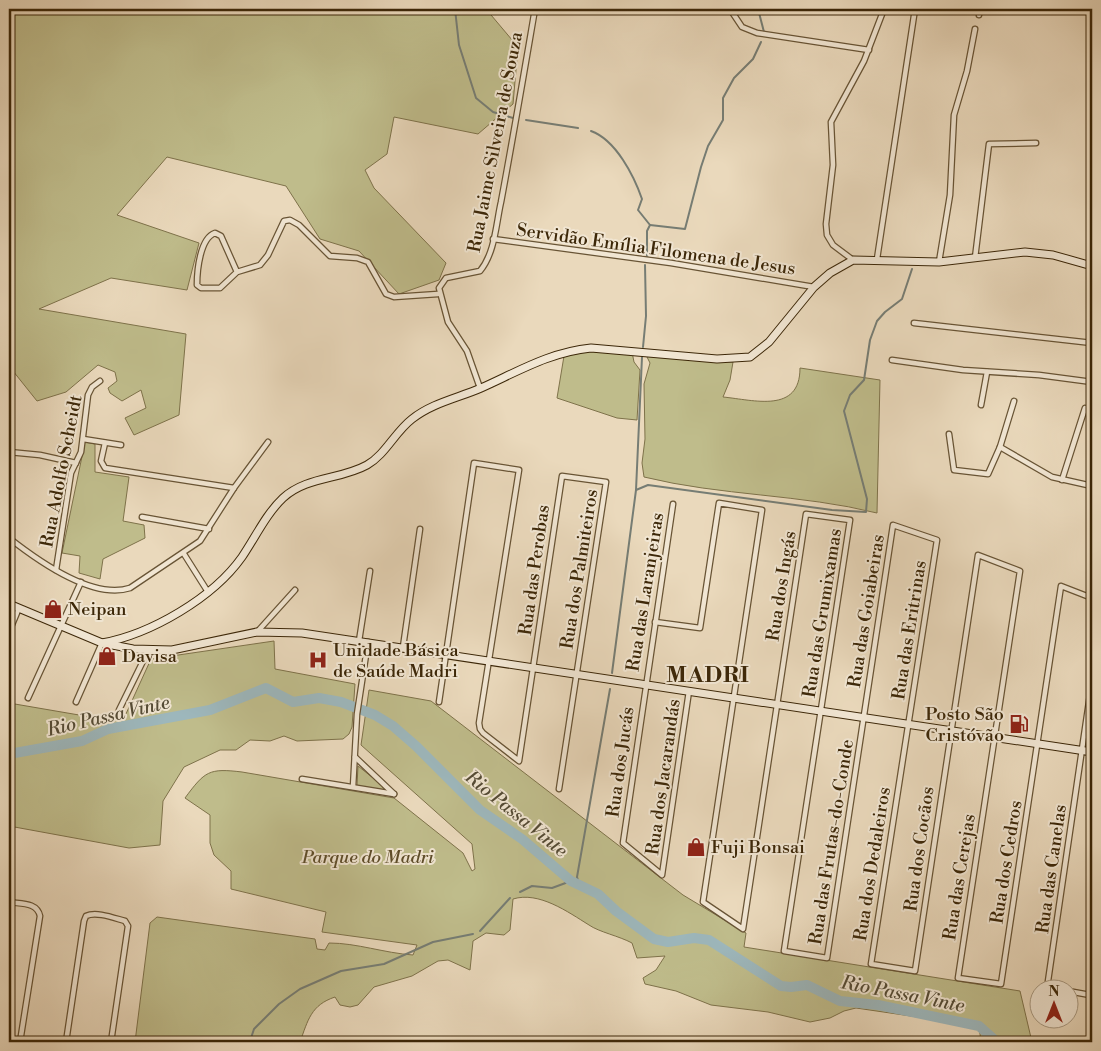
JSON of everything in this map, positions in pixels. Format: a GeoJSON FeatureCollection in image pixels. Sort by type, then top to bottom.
{"type":"FeatureCollection","features":[{"type":"Feature","properties":{"kind":"main road"},"geometry":{"type":"LineString","coordinates":[[102,643],[128,637],[148,629],[208,592],[241,559],[284,497],[307,483],[366,465],[413,418],[439,404],[542,360],[575,349],[619,348],[717,359],[750,357],[769,342],[814,287],[830,273],[853,260],[877,259],[939,262],[1038,253],[1092,266]]}},
{"type":"Feature","properties":{"kind":"main road"},"geometry":{"type":"LineString","coordinates":[[9,604],[102,643],[148,651],[172,650],[257,632],[302,633],[1092,752]]}},
{"type":"Feature","properties":{"kind":"street","name":"Rua Jaime Silveira de Souza"},"geometry":{"type":"LineString","coordinates":[[438,294],[441,283],[446,278],[480,271],[487,260],[493,239],[535,9]]}},
{"type":"Feature","properties":{"kind":"street"},"geometry":{"type":"LineString","coordinates":[[730,9],[742,27],[757,33],[869,50]]}},
{"type":"Feature","properties":{"kind":"street"},"geometry":{"type":"LineString","coordinates":[[853,260],[833,245],[827,235],[826,217],[833,165],[830,125],[834,114],[869,50],[884,9]]}},
{"type":"Feature","properties":{"kind":"street"},"geometry":{"type":"LineString","coordinates":[[877,259],[915,9]]}},
{"type":"Feature","properties":{"kind":"street"},"geometry":{"type":"LineString","coordinates":[[979,15],[980,9]]}},
{"type":"Feature","properties":{"kind":"street"},"geometry":{"type":"LineString","coordinates":[[939,262],[950,196],[954,115],[967,71],[975,29]]}},
{"type":"Feature","properties":{"kind":"street"},"geometry":{"type":"LineString","coordinates":[[975,258],[989,144],[1036,143]]}},
{"type":"Feature","properties":{"kind":"street"},"geometry":{"type":"LineString","coordinates":[[237,272],[221,236],[215,232],[211,234],[199,261],[197,286],[220,288],[237,272],[260,265],[268,255],[284,221],[290,220],[299,225],[330,256],[357,258],[368,262],[386,294],[394,296],[438,294],[448,322],[470,358],[480,388]]}},
{"type":"Feature","properties":{"kind":"street","name":"Servidão Emília Filomena de Jesus"},"geometry":{"type":"LineString","coordinates":[[493,239],[671,263],[814,287]]}},
{"type":"Feature","properties":{"kind":"street"},"geometry":{"type":"LineString","coordinates":[[914,323],[1092,343]]}},
{"type":"Feature","properties":{"kind":"street"},"geometry":{"type":"LineString","coordinates":[[892,360],[987,372],[1039,375],[1092,382]]}},
{"type":"Feature","properties":{"kind":"street"},"geometry":{"type":"LineString","coordinates":[[980,405],[987,372]]}},
{"type":"Feature","properties":{"kind":"street","name":"Rua Adolfo Scheidt"},"geometry":{"type":"LineString","coordinates":[[56,570],[70,473],[81,452],[89,391],[100,381]]}},
{"type":"Feature","properties":{"kind":"street"},"geometry":{"type":"LineString","coordinates":[[949,434],[953,467],[957,472],[988,474],[1000,447],[1014,401]]}},
{"type":"Feature","properties":{"kind":"street"},"geometry":{"type":"LineString","coordinates":[[1062,480],[1085,408]]}},
{"type":"Feature","properties":{"kind":"street"},"geometry":{"type":"LineString","coordinates":[[83,439],[121,445]]}},
{"type":"Feature","properties":{"kind":"street"},"geometry":{"type":"LineString","coordinates":[[9,538],[56,570],[81,582],[108,590],[122,590],[138,584],[184,554],[200,541],[234,488],[268,442]]}},
{"type":"Feature","properties":{"kind":"street"},"geometry":{"type":"LineString","coordinates":[[105,443],[102,461],[105,468],[234,488]]}},
{"type":"Feature","properties":{"kind":"street"},"geometry":{"type":"LineString","coordinates":[[1000,447],[1047,475],[1092,486]]}},
{"type":"Feature","properties":{"kind":"street"},"geometry":{"type":"LineString","coordinates":[[9,452],[40,455],[76,463]]}},
{"type":"Feature","properties":{"kind":"street"},"geometry":{"type":"LineString","coordinates":[[439,702],[474,463],[519,470],[489,661]]}},
{"type":"Feature","properties":{"kind":"street","name":"Rua das Perobas"},"geometry":{"type":"LineString","coordinates":[[489,661],[480,729],[519,761],[562,476]]}},
{"type":"Feature","properties":{"kind":"street","name":"Rua dos Palmiteiros"},"geometry":{"type":"LineString","coordinates":[[562,476],[606,482],[577,674]]}},
{"type":"Feature","properties":{"kind":"street"},"geometry":{"type":"LineString","coordinates":[[654,622],[700,628],[719,503],[762,510],[703,902],[743,929],[777,705]]}},
{"type":"Feature","properties":{"kind":"street","name":"Rua das Laranjeiras"},"geometry":{"type":"LineString","coordinates":[[645,684],[673,504]]}},
{"type":"Feature","properties":{"kind":"street","name":"Rua dos Ingás"},"geometry":{"type":"LineString","coordinates":[[777,705],[806,514],[850,520]]}},
{"type":"Feature","properties":{"kind":"street"},"geometry":{"type":"LineString","coordinates":[[142,517],[209,528]]}},
{"type":"Feature","properties":{"kind":"street","name":"Rua das Grumixamas"},"geometry":{"type":"LineString","coordinates":[[784,951],[850,520]]}},
{"type":"Feature","properties":{"kind":"street","name":"Rua das Goiabeiras"},"geometry":{"type":"LineString","coordinates":[[864,718],[894,524],[936,540]]}},
{"type":"Feature","properties":{"kind":"street"},"geometry":{"type":"LineString","coordinates":[[403,647],[420,528]]}},
{"type":"Feature","properties":{"kind":"street","name":"Rua das Eritrinas"},"geometry":{"type":"LineString","coordinates":[[908,724],[936,540]]}},
{"type":"Feature","properties":{"kind":"street"},"geometry":{"type":"LineString","coordinates":[[184,554],[208,592]]}},
{"type":"Feature","properties":{"kind":"street","name":"Rua dos Cocãos"},"geometry":{"type":"LineString","coordinates":[[915,971],[978,555],[1020,571],[994,737]]}},
{"type":"Feature","properties":{"kind":"street"},"geometry":{"type":"LineString","coordinates":[[359,641],[370,571]]}},
{"type":"Feature","properties":{"kind":"street"},"geometry":{"type":"LineString","coordinates":[[28,698],[81,582]]}},
{"type":"Feature","properties":{"kind":"street","name":"Rua dos Cedros"},"geometry":{"type":"LineString","coordinates":[[1001,984],[1061,586],[1092,598]]}},
{"type":"Feature","properties":{"kind":"street"},"geometry":{"type":"LineString","coordinates":[[257,632],[295,590]]}},
{"type":"Feature","properties":{"kind":"street"},"geometry":{"type":"LineString","coordinates":[[9,632],[19,608]]}},
{"type":"Feature","properties":{"kind":"street"},"geometry":{"type":"LineString","coordinates":[[353,787],[357,714],[368,642]]}},
{"type":"Feature","properties":{"kind":"street"},"geometry":{"type":"LineString","coordinates":[[76,702],[102,643]]}},
{"type":"Feature","properties":{"kind":"street"},"geometry":{"type":"LineString","coordinates":[[119,710],[148,651]]}},
{"type":"Feature","properties":{"kind":"street"},"geometry":{"type":"LineString","coordinates":[[559,789],[577,674]]}},
{"type":"Feature","properties":{"kind":"street","name":"Rua das Canelas"},"geometry":{"type":"LineString","coordinates":[[1048,978],[1092,681]]}},
{"type":"Feature","properties":{"kind":"street","name":"Rua dos Jucás"},"geometry":{"type":"LineString","coordinates":[[623,843],[645,684]]}},
{"type":"Feature","properties":{"kind":"street","name":"Rua dos Jacarandás"},"geometry":{"type":"LineString","coordinates":[[623,843],[662,875],[689,691]]}},
{"type":"Feature","properties":{"kind":"street","name":"Rua das Frutas-do-Conde"},"geometry":{"type":"LineString","coordinates":[[784,951],[827,958],[864,718]]}},
{"type":"Feature","properties":{"kind":"street","name":"Rua dos Dedaleiros"},"geometry":{"type":"LineString","coordinates":[[908,724],[871,964],[915,971]]}},
{"type":"Feature","properties":{"kind":"street","name":"Rua das Cerejas"},"geometry":{"type":"LineString","coordinates":[[994,737],[958,978],[1001,984]]}},
{"type":"Feature","properties":{"kind":"street"},"geometry":{"type":"LineString","coordinates":[[302,778],[394,794],[355,757]]}},
{"type":"Feature","properties":{"kind":"street"},"geometry":{"type":"LineString","coordinates":[[9,902],[33,906],[38,910],[40,916],[20,1042]]}},
{"type":"Feature","properties":{"kind":"street"},"geometry":{"type":"LineString","coordinates":[[66,1042],[86,916],[93,914],[125,921],[128,926],[111,1042]]}},
{"type":"Feature","properties":{"kind":"street"},"geometry":{"type":"LineString","coordinates":[[1078,992],[1090,994],[1092,977]]}},
{"type":"Feature","properties":{"kind":"green space"},"geometry":{"type":"Polygon","coordinates":[[[9,9],[486,9],[518,47],[513,104],[478,134],[394,117],[387,154],[365,170],[374,188],[446,263],[439,280],[399,294],[359,251],[320,239],[286,186],[167,157],[117,215],[199,243],[187,290],[111,278],[39,309],[186,334],[179,415],[134,435],[125,418],[146,408],[141,390],[122,401],[110,393],[108,388],[117,381],[115,372],[98,365],[66,392],[37,401],[9,366],[9,9]]]}},
{"type":"Feature","properties":{"kind":"green space"},"geometry":{"type":"Polygon","coordinates":[[[585,350],[632,352],[634,362],[640,370],[637,420],[617,418],[557,398],[564,356],[585,350]]]}},
{"type":"Feature","properties":{"kind":"green space"},"geometry":{"type":"Polygon","coordinates":[[[646,355],[733,362],[730,380],[723,397],[748,400],[773,401],[784,398],[792,392],[798,383],[800,368],[880,380],[877,513],[819,502],[702,488],[644,477],[642,463],[645,439],[644,384],[650,363],[646,355]]]}},
{"type":"Feature","properties":{"kind":"green space"},"geometry":{"type":"Polygon","coordinates":[[[85,442],[95,444],[95,472],[129,477],[123,521],[144,525],[145,538],[103,559],[100,579],[79,573],[80,556],[62,553],[85,442]]]}},
{"type":"Feature","properties":{"kind":"green space"},"geometry":{"type":"Polygon","coordinates":[[[274,641],[275,669],[355,684],[352,727],[349,734],[343,739],[297,741],[284,736],[270,741],[250,740],[236,750],[220,750],[184,767],[163,801],[160,845],[129,848],[9,826],[9,703],[114,721],[125,716],[151,659],[274,641]]]}},
{"type":"Feature","properties":{"kind":"green space","name":"Parque do Madri"},"geometry":{"type":"Polygon","coordinates":[[[369,690],[431,701],[683,895],[746,933],[744,947],[1020,991],[1032,1042],[981,1042],[979,1026],[856,1008],[844,1011],[830,1018],[810,1022],[768,1012],[711,1005],[676,991],[645,984],[643,978],[656,970],[665,956],[637,958],[632,943],[593,927],[553,904],[543,900],[523,897],[513,899],[510,930],[504,935],[486,933],[473,941],[470,970],[448,960],[438,961],[412,976],[374,987],[358,1005],[350,1007],[340,1005],[335,997],[327,1000],[315,1009],[305,1027],[300,1042],[135,1042],[150,923],[157,917],[315,939],[317,949],[325,950],[329,943],[339,943],[413,955],[417,945],[322,932],[326,912],[231,889],[231,871],[214,855],[210,843],[210,815],[185,798],[203,777],[215,771],[222,771],[242,772],[394,798],[463,853],[472,871],[475,869],[472,844],[361,745],[369,690]]]}},
{"type":"Feature","properties":{"kind":"green space"},"geometry":{"type":"Polygon","coordinates":[[[358,766],[382,785],[384,790],[357,786],[358,766]]]}},
{"type":"Feature","properties":{"kind":"waterway"},"geometry":{"type":"LineString","coordinates":[[455,9],[459,45],[476,98],[493,112],[513,118]]}},
{"type":"Feature","properties":{"kind":"waterway"},"geometry":{"type":"LineString","coordinates":[[758,9],[764,32]]}},
{"type":"Feature","properties":{"kind":"waterway"},"geometry":{"type":"LineString","coordinates":[[650,225],[685,229],[708,146],[723,120],[723,98],[734,78],[753,59],[761,42]]}},
{"type":"Feature","properties":{"kind":"waterway"},"geometry":{"type":"LineString","coordinates":[[526,120],[578,128]]}},
{"type":"Feature","properties":{"kind":"waterway"},"geometry":{"type":"LineString","coordinates":[[591,131],[608,142],[616,150],[634,180],[642,199],[638,210],[650,225],[647,231],[647,256]]}},
{"type":"Feature","properties":{"kind":"waterway"},"geometry":{"type":"LineString","coordinates":[[643,347],[646,316],[645,265]]}},
{"type":"Feature","properties":{"kind":"waterway"},"geometry":{"type":"LineString","coordinates":[[636,490],[648,485],[832,510],[866,512],[867,499],[844,411],[850,395],[864,380],[870,340],[877,321],[902,299],[912,269]]}},
{"type":"Feature","properties":{"kind":"waterway"},"geometry":{"type":"LineString","coordinates":[[612,673],[636,490],[642,357]]}},
{"type":"Feature","properties":{"kind":"waterway","name":"Rio Passa Vinte"},"geometry":{"type":"LineString","coordinates":[[9,754],[82,741],[108,729],[210,710],[266,688],[293,702],[319,698],[341,702],[375,715],[393,726],[416,746],[480,810],[522,839],[571,881],[598,894],[616,911],[654,939],[668,942],[694,938],[709,940],[781,986],[807,985],[840,1001],[878,1005],[979,1026],[997,1042]]}},
{"type":"Feature","properties":{"kind":"waterway"},"geometry":{"type":"LineString","coordinates":[[579,884],[577,877],[610,689]]}},
{"type":"Feature","properties":{"kind":"waterway"},"geometry":{"type":"LineString","coordinates":[[520,892],[532,886],[552,888],[571,881]]}},
{"type":"Feature","properties":{"kind":"waterway"},"geometry":{"type":"LineString","coordinates":[[480,931],[510,898]]}},
{"type":"Feature","properties":{"kind":"waterway"},"geometry":{"type":"LineString","coordinates":[[254,1042],[251,1038],[254,1029],[279,1004],[300,989],[341,971],[384,964],[433,942],[473,934]]}},
{"type":"Feature","properties":{"kind":"place","name":"Neipan"},"geometry":{"type":"Point","coordinates":[53,609]}},
{"type":"Feature","properties":{"kind":"place","name":"Davisa"},"geometry":{"type":"Point","coordinates":[107,656]}},
{"type":"Feature","properties":{"kind":"place","name":"Unidade Básica de Saúde Madri"},"geometry":{"type":"Point","coordinates":[318,660]}},
{"type":"Feature","properties":{"kind":"place","name":"Posto São Cristóvão"},"geometry":{"type":"Point","coordinates":[1019,724]}},
{"type":"Feature","properties":{"kind":"place","name":"Fuji Bonsai"},"geometry":{"type":"Point","coordinates":[696,847]}},
{"type":"Feature","properties":{"kind":"district","name":"MADRI"},"geometry":{"type":"Point","coordinates":[708,674]}}]}
